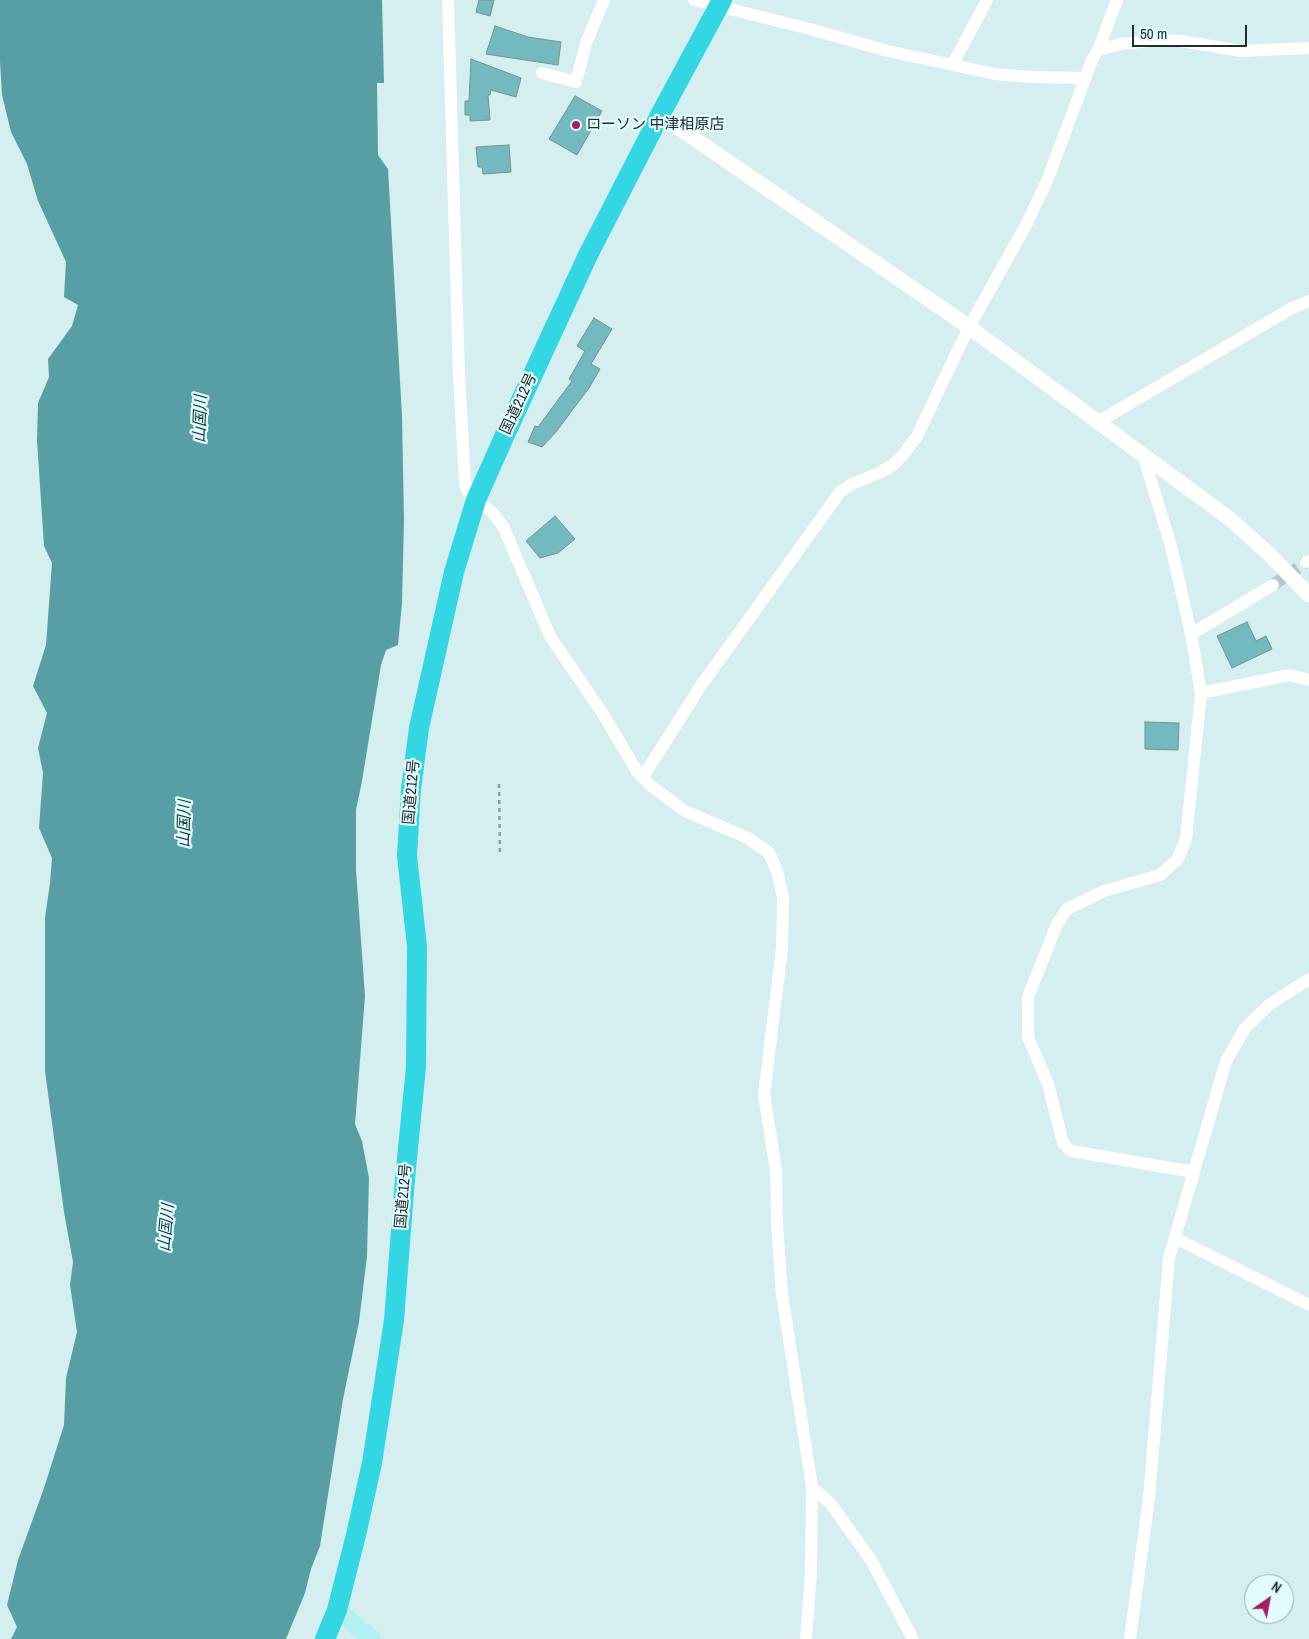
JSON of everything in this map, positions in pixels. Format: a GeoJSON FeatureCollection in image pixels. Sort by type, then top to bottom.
{"type":"FeatureCollection","features":[{"type":"Feature","properties":{"kind":"highway","name":"国道212号"},"geometry":{"type":"LineString","coordinates":[[325,1639],[337,1610],[372,1463],[394,1320],[416,1067],[417,946],[407,856],[411,789],[419,728],[443,617],[454,572],[476,500],[504,437],[588,255],[720,3]]}},
{"type":"Feature","properties":{"kind":"main road"},"geometry":{"type":"LineString","coordinates":[[337,1610],[372,1639]]}},
{"type":"Feature","properties":{"kind":"street"},"geometry":{"type":"LineString","coordinates":[[448,0],[459,366],[465,483],[467,490],[476,500],[491,511],[503,526],[550,636],[603,714],[638,773],[651,786],[685,812],[748,838],[768,853],[777,872],[783,898],[782,948],[764,1095],[776,1170],[777,1223],[782,1294],[812,1487],[812,1572],[806,1639]]}},
{"type":"Feature","properties":{"kind":"street"},"geometry":{"type":"LineString","coordinates":[[542,73],[576,82],[586,43],[604,0]]}},
{"type":"Feature","properties":{"kind":"street"},"geometry":{"type":"LineString","coordinates":[[694,0],[720,3],[888,50],[996,74],[1085,78]]}},
{"type":"Feature","properties":{"kind":"street"},"geometry":{"type":"LineString","coordinates":[[953,64],[987,0]]}},
{"type":"Feature","properties":{"kind":"street"},"geometry":{"type":"LineString","coordinates":[[642,777],[700,687],[840,492],[854,483],[893,465],[917,436],[969,327],[1025,227],[1047,181],[1092,60],[1098,50],[1118,0]]}},
{"type":"Feature","properties":{"kind":"street"},"geometry":{"type":"LineString","coordinates":[[1098,50],[1130,43],[1160,40],[1182,40],[1241,52],[1309,48]]}},
{"type":"Feature","properties":{"kind":"street"},"geometry":{"type":"LineString","coordinates":[[660,115],[969,327],[1098,422],[1230,520],[1269,554],[1309,595]]}},
{"type":"Feature","properties":{"kind":"street"},"geometry":{"type":"LineString","coordinates":[[1098,422],[1283,313],[1309,301]]}},
{"type":"Feature","properties":{"kind":"street"},"geometry":{"type":"LineString","coordinates":[[1144,458],[1171,546],[1191,634],[1200,693],[1186,839],[1178,859],[1160,875],[1104,891],[1067,910],[1057,924],[1028,997],[1028,1037],[1048,1084],[1062,1143],[1072,1151],[1194,1172]]}},
{"type":"Feature","properties":{"kind":"street"},"geometry":{"type":"LineString","coordinates":[[1191,634],[1273,586]]}},
{"type":"Feature","properties":{"kind":"street"},"geometry":{"type":"LineString","coordinates":[[1200,693],[1290,675],[1309,680]]}},
{"type":"Feature","properties":{"kind":"street"},"geometry":{"type":"LineString","coordinates":[[1130,1639],[1149,1498],[1169,1258],[1226,1061],[1245,1028],[1269,1004],[1309,979]]}},
{"type":"Feature","properties":{"kind":"street"},"geometry":{"type":"LineString","coordinates":[[1175,1238],[1309,1305]]}},
{"type":"Feature","properties":{"kind":"street"},"geometry":{"type":"LineString","coordinates":[[812,1487],[831,1504],[871,1560],[913,1639]]}},
{"type":"Feature","properties":{"kind":"path"},"geometry":{"type":"LineString","coordinates":[[499,784],[500,853]]}},
{"type":"Feature","properties":{"kind":"water","name":"山国川"},"geometry":{"type":"Polygon","coordinates":[[[0,0],[382,0],[384,83],[377,83],[378,155],[388,169],[402,416],[404,520],[402,603],[398,645],[386,650],[381,665],[356,810],[356,870],[365,996],[355,1124],[362,1141],[369,1178],[367,1256],[359,1322],[343,1399],[320,1546],[311,1569],[305,1593],[286,1639],[11,1639],[17,1627],[7,1605],[18,1560],[64,1425],[66,1378],[77,1332],[70,1285],[73,1262],[64,1212],[45,1071],[45,918],[52,858],[39,828],[43,773],[38,748],[47,713],[33,686],[46,645],[52,563],[44,546],[37,440],[38,403],[49,377],[48,359],[72,326],[78,305],[64,297],[66,262],[38,201],[27,164],[11,132],[2,95],[0,0]]]}},
{"type":"Feature","properties":{"kind":"building"},"geometry":{"type":"Polygon","coordinates":[[[479,0],[494,0],[490,16],[476,12],[479,0]]]}},
{"type":"Feature","properties":{"kind":"building"},"geometry":{"type":"Polygon","coordinates":[[[495,26],[528,37],[561,42],[558,65],[486,54],[495,26]]]}},
{"type":"Feature","properties":{"kind":"building"},"geometry":{"type":"Polygon","coordinates":[[[471,59],[521,78],[516,97],[491,90],[490,95],[488,95],[490,120],[470,121],[470,115],[465,115],[465,101],[469,101],[471,59]]]}},
{"type":"Feature","properties":{"kind":"building","name":"ローソン 中津相原店"},"geometry":{"type":"Polygon","coordinates":[[[575,96],[602,111],[577,155],[549,139],[575,96]]]}},
{"type":"Feature","properties":{"kind":"building"},"geometry":{"type":"Polygon","coordinates":[[[509,145],[511,172],[483,174],[482,167],[478,167],[476,147],[509,145]]]}},
{"type":"Feature","properties":{"kind":"building"},"geometry":{"type":"Polygon","coordinates":[[[594,318],[612,329],[591,364],[600,369],[589,388],[556,432],[542,447],[528,442],[535,426],[538,427],[572,381],[569,379],[585,351],[577,346],[594,318]]]}},
{"type":"Feature","properties":{"kind":"building"},"geometry":{"type":"Polygon","coordinates":[[[555,516],[575,539],[558,553],[540,558],[526,541],[555,516]]]}},
{"type":"Feature","properties":{"kind":"building"},"geometry":{"type":"Polygon","coordinates":[[[1247,622],[1256,641],[1266,636],[1272,649],[1232,668],[1217,636],[1247,622]]]}},
{"type":"Feature","properties":{"kind":"building"},"geometry":{"type":"Polygon","coordinates":[[[1145,722],[1179,723],[1178,750],[1145,749],[1145,722]]]}},
{"type":"Feature","properties":{"kind":"tunnel"},"geometry":{"type":"LineString","coordinates":[[1273,585],[1306,562]]}},
{"type":"Feature","properties":{"kind":"place","name":"ローソン 中津相原店"},"geometry":{"type":"Point","coordinates":[576,125]}}]}
